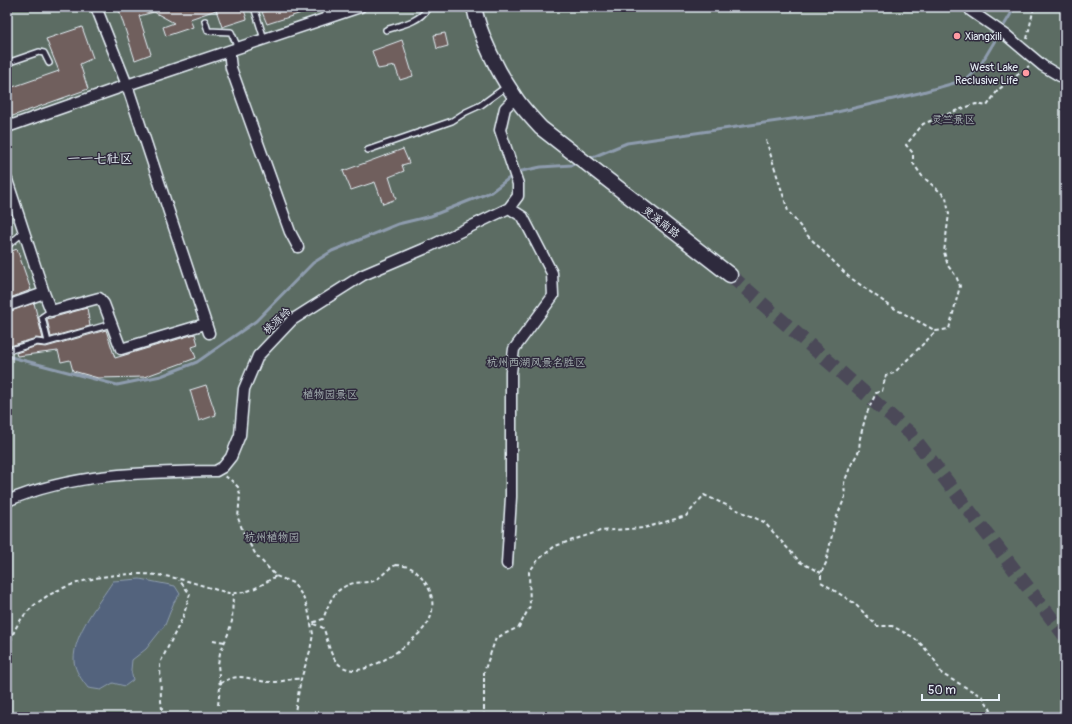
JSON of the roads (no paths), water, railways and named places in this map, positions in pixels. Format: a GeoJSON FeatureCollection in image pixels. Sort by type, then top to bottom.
{"type":"FeatureCollection","features":[{"type":"Feature","properties":{"kind":"main road"},"geometry":{"type":"LineString","coordinates":[[474,7],[482,34],[494,60],[515,98]]}},
{"type":"Feature","properties":{"kind":"main road","name":"灵溪南路"},"geometry":{"type":"LineString","coordinates":[[515,98],[540,128],[730,275]]}},
{"type":"Feature","properties":{"kind":"street"},"geometry":{"type":"LineString","coordinates":[[7,180],[51,311],[99,298],[104,304],[121,350],[207,328],[127,85],[96,7]]}},
{"type":"Feature","properties":{"kind":"street"},"geometry":{"type":"LineString","coordinates":[[327,7],[330,17]]}},
{"type":"Feature","properties":{"kind":"street"},"geometry":{"type":"LineString","coordinates":[[7,127],[360,7]]}},
{"type":"Feature","properties":{"kind":"street"},"geometry":{"type":"LineString","coordinates":[[970,7],[971,11],[991,24],[1043,66],[1065,79]]}},
{"type":"Feature","properties":{"kind":"street"},"geometry":{"type":"LineString","coordinates":[[234,49],[231,68],[290,232],[298,247]]}},
{"type":"Feature","properties":{"kind":"street"},"geometry":{"type":"LineString","coordinates":[[507,564],[511,497],[511,372],[514,349],[553,296],[552,273],[523,217],[509,208],[518,196],[517,181],[500,130],[505,108],[515,98]]}},
{"type":"Feature","properties":{"kind":"street","name":"桃源岭"},"geometry":{"type":"LineString","coordinates":[[7,501],[26,493],[66,483],[126,475],[216,471],[231,457],[240,435],[244,389],[258,356],[292,320],[363,275],[424,249],[509,208]]}},
{"type":"Feature","properties":{"kind":"street"},"geometry":{"type":"LineString","coordinates":[[7,306],[44,293]]}},
{"type":"Feature","properties":{"kind":"lane"},"geometry":{"type":"LineString","coordinates":[[254,7],[264,39]]}},
{"type":"Feature","properties":{"kind":"lane"},"geometry":{"type":"LineString","coordinates":[[386,30],[415,21],[424,14],[427,9],[426,7]]}},
{"type":"Feature","properties":{"kind":"lane"},"geometry":{"type":"LineString","coordinates":[[205,21],[208,31],[231,32],[234,49]]}},
{"type":"Feature","properties":{"kind":"lane"},"geometry":{"type":"LineString","coordinates":[[7,62],[39,52],[44,53],[49,63]]}},
{"type":"Feature","properties":{"kind":"lane"},"geometry":{"type":"LineString","coordinates":[[368,150],[452,121],[466,112],[481,106],[508,85]]}},
{"type":"Feature","properties":{"kind":"lane"},"geometry":{"type":"LineString","coordinates":[[7,246],[24,232]]}},
{"type":"Feature","properties":{"kind":"lane"},"geometry":{"type":"LineString","coordinates":[[48,342],[42,317],[51,311]]}},
{"type":"Feature","properties":{"kind":"lane"},"geometry":{"type":"LineString","coordinates":[[11,350],[37,342],[48,342],[111,324]]}},
{"type":"Feature","properties":{"kind":"water"},"geometry":{"type":"Polygon","coordinates":[[[140,579],[175,586],[180,594],[174,602],[165,625],[146,649],[132,660],[131,670],[133,680],[125,686],[113,683],[101,690],[88,688],[77,672],[74,661],[75,651],[82,630],[113,581],[140,579]]]}},
{"type":"Feature","properties":{"kind":"water"},"geometry":{"type":"Polygon","coordinates":[[[356,712],[367,717],[347,717],[348,713],[356,712]]]}},
{"type":"Feature","properties":{"kind":"waterway"},"geometry":{"type":"LineString","coordinates":[[588,159],[627,143],[833,113],[919,93],[965,80],[978,69],[1015,7]]}},
{"type":"Feature","properties":{"kind":"waterway"},"geometry":{"type":"LineString","coordinates":[[7,356],[117,385],[161,376],[197,362],[256,321],[313,263],[332,251],[398,224],[431,216],[491,192],[517,172],[541,167],[572,165],[579,162]]}},
{"type":"Feature","properties":{"kind":"tunnel"},"geometry":{"type":"LineString","coordinates":[[730,275],[910,433],[1065,636]]}},
{"type":"Feature","properties":{"kind":"place","name":"Xiangxili"},"geometry":{"type":"Point","coordinates":[957,36]}},
{"type":"Feature","properties":{"kind":"place","name":"West Lake Reclusive Life"},"geometry":{"type":"Point","coordinates":[1026,73]}},
{"type":"Feature","properties":{"kind":"district","name":"一一七社区"},"geometry":{"type":"Point","coordinates":[100,159]}},
{"type":"Feature","properties":{"kind":"park label","name":"灵竺景区"},"geometry":{"type":"Point","coordinates":[953,119]}},
{"type":"Feature","properties":{"kind":"park label","name":"杭州西湖风景名胜区"},"geometry":{"type":"Point","coordinates":[536,362]}},
{"type":"Feature","properties":{"kind":"park label","name":"植物园景区"},"geometry":{"type":"Point","coordinates":[330,394]}},
{"type":"Feature","properties":{"kind":"park label","name":"杭州植物园"},"geometry":{"type":"Point","coordinates":[272,537]}}]}
